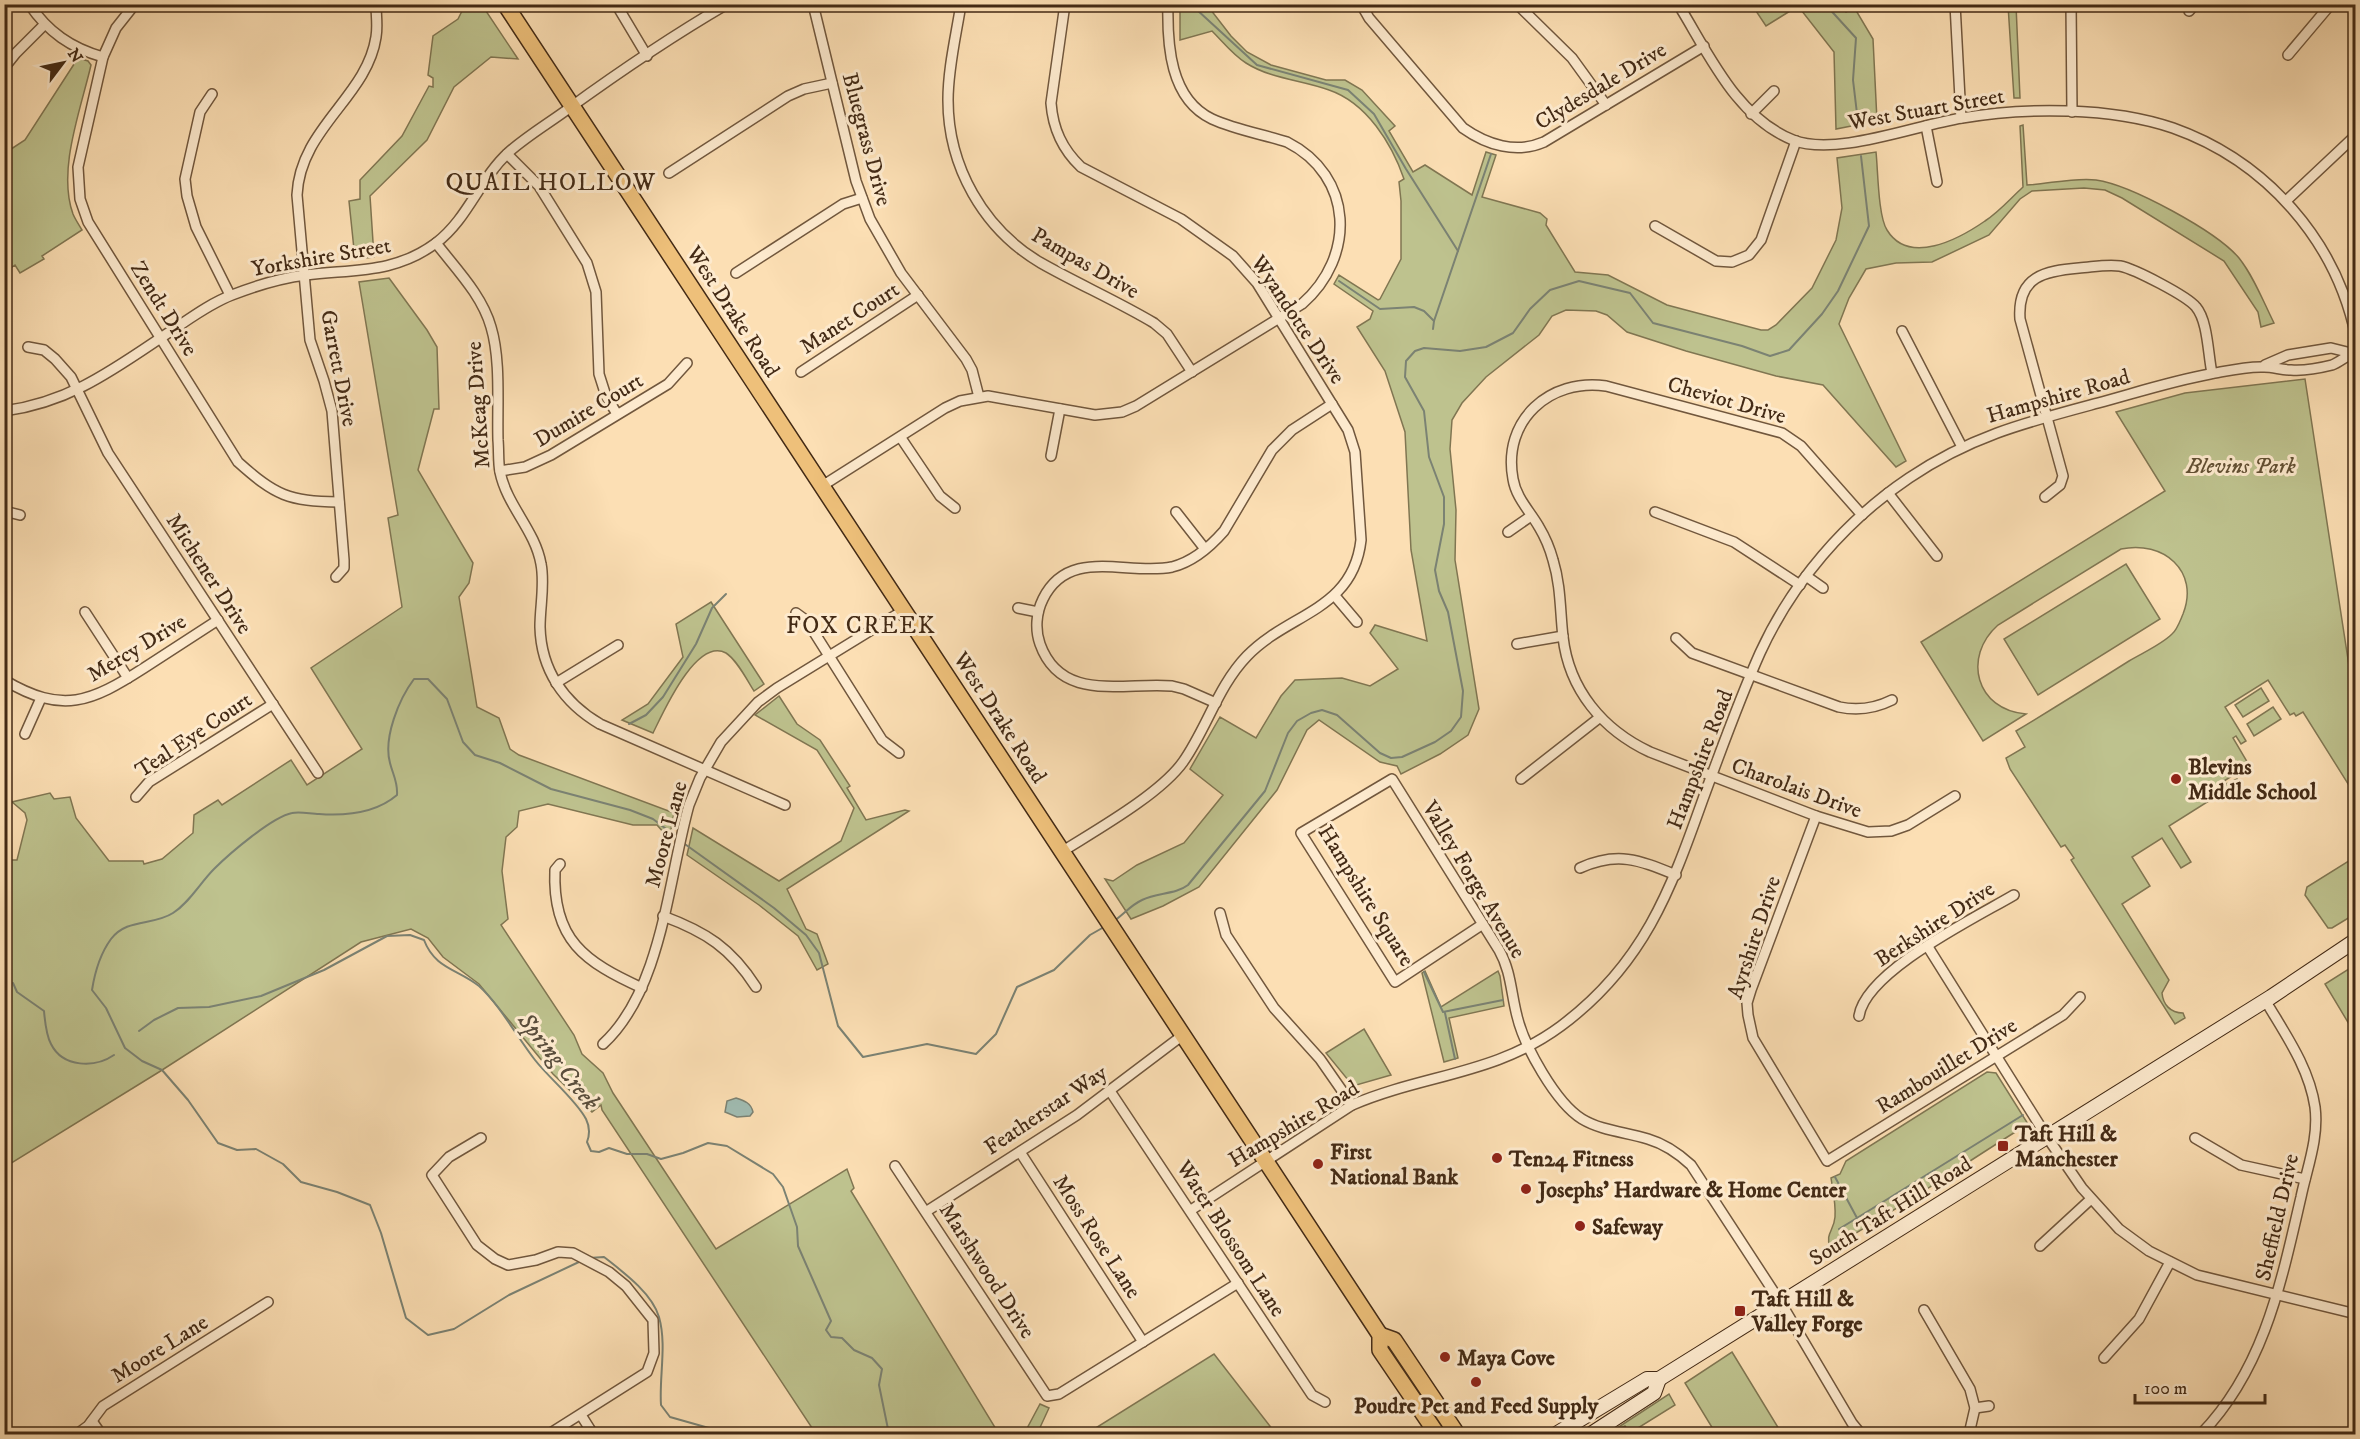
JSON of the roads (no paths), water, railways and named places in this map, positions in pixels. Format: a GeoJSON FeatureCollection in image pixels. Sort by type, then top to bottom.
{"type":"FeatureCollection","features":[{"type":"Feature","properties":{"kind":"main road","name":"West Drake Road"},"geometry":{"type":"LineString","coordinates":[[505,4],[1380,1335],[1380,1350],[1437,1434]]}},
{"type":"Feature","properties":{"kind":"main road","name":"South Taft Hill Road"},"geometry":{"type":"LineString","coordinates":[[1557,1434],[1647,1379],[1659,1379],[2265,1000],[2355,940]]}},
{"type":"Feature","properties":{"kind":"main road","name":"West Drake Road"},"geometry":{"type":"LineString","coordinates":[[1380,1335],[1394,1340],[1457,1434]]}},
{"type":"Feature","properties":{"kind":"main road","name":"South Taft Hill Road"},"geometry":{"type":"LineString","coordinates":[[1591,1434],[1654,1393],[1659,1379]]}},
{"type":"Feature","properties":{"kind":"street"},"geometry":{"type":"LineString","coordinates":[[29,4],[44,25],[61,40],[103,57]]}},
{"type":"Feature","properties":{"kind":"street","name":"Zendt Drive"},"geometry":{"type":"LineString","coordinates":[[135,4],[116,28],[103,57],[78,167],[80,200],[88,222],[238,462],[261,483],[285,496],[308,501],[339,502]]}},
{"type":"Feature","properties":{"kind":"street","name":"Garrett Drive"},"geometry":{"type":"LineString","coordinates":[[336,577],[344,568],[344,560],[332,411],[310,340],[297,195],[301,166],[309,147],[364,70],[376,38],[376,4]]}},
{"type":"Feature","properties":{"kind":"street"},"geometry":{"type":"LineString","coordinates":[[616,4],[647,56]]}},
{"type":"Feature","properties":{"kind":"street","name":"Yorkshire Street"},"geometry":{"type":"LineString","coordinates":[[4,411],[42,404],[78,390],[200,311],[230,295],[263,284],[304,275],[386,268],[408,260],[436,243],[461,218],[507,154],[572,106],[726,4]]}},
{"type":"Feature","properties":{"kind":"street","name":"Bluegrass Drive"},"geometry":{"type":"LineString","coordinates":[[813,4],[862,198],[870,219],[888,254],[969,364],[979,397]]}},
{"type":"Feature","properties":{"kind":"street","name":"Pampas Drive"},"geometry":{"type":"LineString","coordinates":[[961,4],[949,77],[949,122],[960,168],[982,208],[1005,235],[1040,262],[1154,323],[1167,334],[1192,372]]}},
{"type":"Feature","properties":{"kind":"street","name":"Wyandotte Drive"},"geometry":{"type":"LineString","coordinates":[[1063,851],[1171,777],[1190,751],[1230,677],[1249,654],[1267,639],[1335,596],[1352,575],[1361,540],[1355,452],[1348,430],[1279,318],[1244,267],[1220,245],[1181,219],[1093,175],[1081,167],[1064,148],[1055,128],[1051,103],[1065,4]]}},
{"type":"Feature","properties":{"kind":"street"},"geometry":{"type":"LineString","coordinates":[[822,486],[945,408],[960,401],[979,397],[1002,398],[1095,415],[1122,412],[1136,406],[1279,318],[1314,293],[1327,276],[1335,258],[1340,221],[1334,191],[1323,170],[1298,148],[1287,142],[1211,118],[1192,105],[1178,82],[1169,41],[1167,4]]}},
{"type":"Feature","properties":{"kind":"street","name":"Clydesdale Drive"},"geometry":{"type":"LineString","coordinates":[[1361,4],[1369,18],[1463,128],[1482,140],[1519,148],[1532,147],[1704,46]]}},
{"type":"Feature","properties":{"kind":"street","name":"West Stuart Street"},"geometry":{"type":"LineString","coordinates":[[1678,4],[1731,89],[1751,114],[1774,132],[1796,141],[1814,144],[1852,141],[1961,118],[2002,113],[2072,112],[2148,121],[2193,136],[2235,158],[2254,172],[2286,201],[2308,228],[2328,261],[2348,307],[2355,337]]}},
{"type":"Feature","properties":{"kind":"street"},"geometry":{"type":"LineString","coordinates":[[1955,4],[1961,118]]}},
{"type":"Feature","properties":{"kind":"street"},"geometry":{"type":"LineString","coordinates":[[2071,4],[2072,112]]}},
{"type":"Feature","properties":{"kind":"street"},"geometry":{"type":"LineString","coordinates":[[2288,55],[2331,4]]}},
{"type":"Feature","properties":{"kind":"street"},"geometry":{"type":"LineString","coordinates":[[1519,6],[1572,58],[1606,105]]}},
{"type":"Feature","properties":{"kind":"street"},"geometry":{"type":"LineString","coordinates":[[4,68],[16,52],[44,25]]}},
{"type":"Feature","properties":{"kind":"street"},"geometry":{"type":"LineString","coordinates":[[669,173],[788,96],[804,89],[832,83]]}},
{"type":"Feature","properties":{"kind":"street"},"geometry":{"type":"LineString","coordinates":[[1751,114],[1774,91]]}},
{"type":"Feature","properties":{"kind":"street"},"geometry":{"type":"LineString","coordinates":[[212,94],[200,112],[185,179],[187,196],[196,227],[230,295]]}},
{"type":"Feature","properties":{"kind":"street"},"geometry":{"type":"LineString","coordinates":[[1926,126],[1937,182]]}},
{"type":"Feature","properties":{"kind":"street"},"geometry":{"type":"LineString","coordinates":[[2286,201],[2355,135]]}},
{"type":"Feature","properties":{"kind":"street"},"geometry":{"type":"LineString","coordinates":[[1654,226],[1716,261],[1732,262],[1749,255],[1761,240],[1796,141]]}},
{"type":"Feature","properties":{"kind":"street"},"geometry":{"type":"LineString","coordinates":[[507,154],[539,186],[587,263],[596,292],[599,374],[606,396],[617,414]]}},
{"type":"Feature","properties":{"kind":"street"},"geometry":{"type":"LineString","coordinates":[[736,273],[843,204],[862,198]]}},
{"type":"Feature","properties":{"kind":"street","name":"McKeag Drive"},"geometry":{"type":"LineString","coordinates":[[436,243],[476,294],[491,325],[494,338],[500,471],[507,496],[533,541],[541,563],[541,641],[544,656],[556,683],[578,709],[600,724],[785,806]]}},
{"type":"Feature","properties":{"kind":"street"},"geometry":{"type":"LineString","coordinates":[[2045,498],[2060,485],[2063,476],[2019,308],[2028,285],[2043,273],[2109,265],[2120,266],[2184,297],[2196,306],[2201,315],[2212,373]]}},
{"type":"Feature","properties":{"kind":"street","name":"Manet Court"},"geometry":{"type":"LineString","coordinates":[[801,372],[918,295]]}},
{"type":"Feature","properties":{"kind":"street"},"geometry":{"type":"LineString","coordinates":[[1902,331],[1962,447]]}},
{"type":"Feature","properties":{"kind":"street","name":"Michener Drive"},"geometry":{"type":"LineString","coordinates":[[28,347],[44,350],[55,359],[78,390],[108,453],[318,773]]}},
{"type":"Feature","properties":{"kind":"street","name":"Hampshire Road"},"geometry":{"type":"LineString","coordinates":[[1191,1210],[1265,1159],[1352,1105],[1386,1093],[1482,1067],[1529,1047],[1560,1027],[1602,991],[1646,934],[1676,875],[1711,776],[1752,675],[1782,612],[1806,576],[1862,515],[1915,474],[1962,447],[2006,429],[2047,417],[2212,373],[2263,366],[2288,355],[2331,348],[2353,353]]}},
{"type":"Feature","properties":{"kind":"street","name":"Hampshire Road"},"geometry":{"type":"LineString","coordinates":[[2263,366],[2291,370],[2302,369],[2333,364],[2353,353]]}},
{"type":"Feature","properties":{"kind":"street","name":"Dumire Court"},"geometry":{"type":"LineString","coordinates":[[500,471],[539,462],[668,384],[687,363]]}},
{"type":"Feature","properties":{"kind":"street","name":"Cheviot Drive"},"geometry":{"type":"LineString","coordinates":[[1551,394],[1580,384],[1606,386],[1782,433],[1801,446],[1862,515]]}},
{"type":"Feature","properties":{"kind":"street","name":"Charolais Drive"},"geometry":{"type":"LineString","coordinates":[[1551,394],[1535,406],[1517,434],[1512,478],[1518,496],[1547,544],[1558,578],[1565,656],[1581,694],[1599,718],[1635,746],[1816,816],[1868,832],[1891,831],[1908,825],[1955,796]]}},
{"type":"Feature","properties":{"kind":"street"},"geometry":{"type":"LineString","coordinates":[[1216,703],[1172,686],[1087,686],[1066,678],[1050,663],[1041,648],[1037,633],[1038,612],[1056,581],[1071,572],[1086,567],[1147,569],[1172,567],[1190,560],[1224,531],[1272,450],[1281,440],[1292,430],[1332,404]]}},
{"type":"Feature","properties":{"kind":"street"},"geometry":{"type":"LineString","coordinates":[[1051,456],[1060,409]]}},
{"type":"Feature","properties":{"kind":"street"},"geometry":{"type":"LineString","coordinates":[[901,438],[940,496],[955,508]]}},
{"type":"Feature","properties":{"kind":"street"},"geometry":{"type":"LineString","coordinates":[[1888,494],[1937,556]]}},
{"type":"Feature","properties":{"kind":"street"},"geometry":{"type":"LineString","coordinates":[[4,511],[20,515]]}},
{"type":"Feature","properties":{"kind":"street"},"geometry":{"type":"LineString","coordinates":[[1176,512],[1205,549]]}},
{"type":"Feature","properties":{"kind":"street"},"geometry":{"type":"LineString","coordinates":[[1655,512],[1734,542],[1800,585]]}},
{"type":"Feature","properties":{"kind":"street"},"geometry":{"type":"LineString","coordinates":[[1508,532],[1531,516]]}},
{"type":"Feature","properties":{"kind":"street"},"geometry":{"type":"LineString","coordinates":[[1806,576],[1823,588]]}},
{"type":"Feature","properties":{"kind":"street"},"geometry":{"type":"LineString","coordinates":[[1335,596],[1357,621]]}},
{"type":"Feature","properties":{"kind":"street"},"geometry":{"type":"LineString","coordinates":[[1018,608],[1038,612]]}},
{"type":"Feature","properties":{"kind":"street","name":"Moore Lane"},"geometry":{"type":"LineString","coordinates":[[603,1044],[623,1022],[642,988],[653,959],[689,805],[705,769],[731,730],[758,702],[829,655],[904,610]]}},
{"type":"Feature","properties":{"kind":"street"},"geometry":{"type":"LineString","coordinates":[[85,612],[128,678]]}},
{"type":"Feature","properties":{"kind":"street"},"geometry":{"type":"LineString","coordinates":[[796,613],[807,621],[882,740],[899,753]]}},
{"type":"Feature","properties":{"kind":"street","name":"Mercy Drive"},"geometry":{"type":"LineString","coordinates":[[4,680],[41,698],[64,701],[90,698],[111,689],[218,620]]}},
{"type":"Feature","properties":{"kind":"street"},"geometry":{"type":"LineString","coordinates":[[1517,644],[1563,636]]}},
{"type":"Feature","properties":{"kind":"street"},"geometry":{"type":"LineString","coordinates":[[1676,638],[1692,653],[1850,710],[1870,709],[1892,700]]}},
{"type":"Feature","properties":{"kind":"street"},"geometry":{"type":"LineString","coordinates":[[556,683],[618,645]]}},
{"type":"Feature","properties":{"kind":"street"},"geometry":{"type":"LineString","coordinates":[[25,734],[41,698]]}},
{"type":"Feature","properties":{"kind":"street","name":"Teal Eye Court"},"geometry":{"type":"LineString","coordinates":[[136,797],[149,782],[273,704]]}},
{"type":"Feature","properties":{"kind":"street"},"geometry":{"type":"LineString","coordinates":[[1521,779],[1599,718]]}},
{"type":"Feature","properties":{"kind":"street","name":"Hampshire Square"},"geometry":{"type":"LineString","coordinates":[[1392,779],[1301,833],[1307,843],[1395,982],[1482,924]]}},
{"type":"Feature","properties":{"kind":"street","name":"Valley Forge Avenue"},"geometry":{"type":"LineString","coordinates":[[1392,779],[1505,961],[1519,1026],[1556,1094],[1574,1113],[1596,1126],[1660,1143],[1691,1165],[1781,1303],[1852,1423],[1861,1434]]}},
{"type":"Feature","properties":{"kind":"street","name":"Ayrshire Drive"},"geometry":{"type":"LineString","coordinates":[[1816,816],[1751,990],[1748,1015],[1749,1027],[1758,1049],[1827,1161]]}},
{"type":"Feature","properties":{"kind":"street"},"geometry":{"type":"LineString","coordinates":[[1580,868],[1594,862],[1618,858],[1644,862],[1676,875]]}},
{"type":"Feature","properties":{"kind":"street"},"geometry":{"type":"LineString","coordinates":[[560,864],[555,870],[555,900],[571,939],[598,967],[642,988]]}},
{"type":"Feature","properties":{"kind":"street","name":"Berkshire Drive"},"geometry":{"type":"LineString","coordinates":[[1859,1016],[1861,1005],[1879,982],[1899,965],[2014,895]]}},
{"type":"Feature","properties":{"kind":"street"},"geometry":{"type":"LineString","coordinates":[[1220,913],[1226,935],[1274,1008],[1320,1059],[1352,1105]]}},
{"type":"Feature","properties":{"kind":"street"},"geometry":{"type":"LineString","coordinates":[[663,916],[690,926],[721,945],[736,959],[756,987]]}},
{"type":"Feature","properties":{"kind":"street"},"geometry":{"type":"LineString","coordinates":[[1928,947],[2047,1137],[2091,1199],[2119,1229],[2149,1251],[2197,1275],[2355,1314]]}},
{"type":"Feature","properties":{"kind":"street","name":"Rambouillet Drive"},"geometry":{"type":"LineString","coordinates":[[1827,1161],[2063,1016],[2080,997]]}},
{"type":"Feature","properties":{"kind":"street","name":"Sheffield Drive"},"geometry":{"type":"LineString","coordinates":[[2201,1434],[2220,1413],[2248,1370],[2259,1347],[2278,1295],[2315,1127],[2311,1088],[2301,1063],[2265,1000]]}},
{"type":"Feature","properties":{"kind":"street","name":"Featherstar Way"},"geometry":{"type":"LineString","coordinates":[[927,1211],[1110,1091],[1134,1070],[1183,1035]]}},
{"type":"Feature","properties":{"kind":"street","name":"Water Blossom Lane"},"geometry":{"type":"LineString","coordinates":[[1110,1091],[1312,1395],[1325,1402]]}},
{"type":"Feature","properties":{"kind":"street"},"geometry":{"type":"LineString","coordinates":[[481,1138],[449,1157],[432,1175],[477,1245],[495,1259],[508,1265],[566,1252],[584,1259],[609,1272],[626,1286],[653,1320],[654,1353],[647,1372],[549,1434]]}},
{"type":"Feature","properties":{"kind":"street"},"geometry":{"type":"LineString","coordinates":[[2195,1138],[2241,1166],[2305,1179]]}},
{"type":"Feature","properties":{"kind":"street","name":"Moss Rose Lane"},"geometry":{"type":"LineString","coordinates":[[1020,1152],[1143,1342]]}},
{"type":"Feature","properties":{"kind":"street","name":"Marshwood Drive"},"geometry":{"type":"LineString","coordinates":[[895,1166],[927,1211],[1047,1396],[1059,1394],[1143,1342]]}},
{"type":"Feature","properties":{"kind":"street"},"geometry":{"type":"LineString","coordinates":[[2040,1246],[2091,1199]]}},
{"type":"Feature","properties":{"kind":"street"},"geometry":{"type":"LineString","coordinates":[[2104,1358],[2139,1318],[2170,1262]]}},
{"type":"Feature","properties":{"kind":"street"},"geometry":{"type":"LineString","coordinates":[[1143,1342],[1238,1283]]}},
{"type":"Feature","properties":{"kind":"street","name":"Moore Lane"},"geometry":{"type":"LineString","coordinates":[[77,1434],[92,1421],[103,1406],[268,1302]]}},
{"type":"Feature","properties":{"kind":"street"},"geometry":{"type":"LineString","coordinates":[[1924,1310],[1970,1389],[1975,1408],[1969,1434]]}},
{"type":"Feature","properties":{"kind":"street"},"geometry":{"type":"LineString","coordinates":[[1975,1408],[1989,1406]]}},
{"type":"Feature","properties":{"kind":"street"},"geometry":{"type":"LineString","coordinates":[[580,1415],[593,1434]]}},
{"type":"Feature","properties":{"kind":"street"},"geometry":{"type":"LineString","coordinates":[[92,1421],[100,1434]]}},
{"type":"Feature","properties":{"kind":"street"},"geometry":{"type":"LineString","coordinates":[[2349,1434],[2355,1425]]}},
{"type":"Feature","properties":{"kind":"water"},"geometry":{"type":"Polygon","coordinates":[[[736,1098],[751,1106],[753,1112],[750,1116],[737,1117],[725,1112],[727,1101],[736,1098]]]}},
{"type":"Feature","properties":{"kind":"waterway"},"geometry":{"type":"LineString","coordinates":[[1825,4],[1856,38],[1853,80],[1858,122]]}},
{"type":"Feature","properties":{"kind":"waterway"},"geometry":{"type":"LineString","coordinates":[[1196,9],[1257,65],[1348,90],[1374,114],[1458,251]]}},
{"type":"Feature","properties":{"kind":"waterway"},"geometry":{"type":"LineString","coordinates":[[1433,329],[1491,154]]}},
{"type":"Feature","properties":{"kind":"waterway"},"geometry":{"type":"LineString","coordinates":[[1114,921],[1142,900],[1188,885],[1265,791],[1288,733],[1297,721],[1322,710],[1337,715],[1380,753],[1391,758],[1402,757],[1435,742],[1451,731],[1461,717],[1463,691],[1448,612],[1439,591],[1435,570],[1444,524],[1444,497],[1429,457],[1424,411],[1405,377],[1406,361],[1415,351],[1424,348],[1460,351],[1486,347],[1513,333],[1530,309],[1550,290],[1579,281],[1630,293],[1653,323],[1742,346],[1770,356],[1789,350],[1822,314],[1838,291],[1869,226],[1861,156]]}},
{"type":"Feature","properties":{"kind":"waterway"},"geometry":{"type":"LineString","coordinates":[[1339,281],[1380,309],[1414,307],[1424,311],[1434,321]]}},
{"type":"Feature","properties":{"kind":"waterway"},"geometry":{"type":"LineString","coordinates":[[629,724],[646,715],[663,697],[696,644],[712,608],[726,594]]}},
{"type":"Feature","properties":{"kind":"waterway"},"geometry":{"type":"LineString","coordinates":[[581,1261],[509,1295],[454,1329],[428,1335],[406,1318],[381,1233],[370,1205],[337,1192],[301,1182],[283,1164],[256,1149],[237,1150],[218,1143],[188,1100],[162,1070],[142,1061],[125,1048],[106,1008],[92,990],[95,976],[98,963],[117,932],[132,925],[157,920],[173,913],[185,903],[221,862],[273,821],[295,812],[330,814],[361,812],[380,806],[397,795],[388,753],[389,742],[398,708],[414,679],[428,679],[447,699],[463,742],[475,755],[500,763],[551,789],[630,810],[653,819],[678,838]]}},
{"type":"Feature","properties":{"kind":"waterway"},"geometry":{"type":"LineString","coordinates":[[682,842],[774,908],[806,935],[819,953],[838,1026],[863,1057],[927,1044],[976,1054],[996,1034],[1017,987],[1054,970],[1090,935],[1104,927]]}},
{"type":"Feature","properties":{"kind":"waterway","name":"Spring Creek"},"geometry":{"type":"LineString","coordinates":[[139,1031],[154,1020],[178,1008],[209,1007],[261,996],[324,970],[387,936],[410,935],[424,940],[434,957],[471,980],[487,994],[535,1060],[576,1104],[588,1125],[587,1142],[591,1151],[599,1152],[609,1148],[627,1154],[647,1154],[661,1159],[708,1143],[727,1146],[773,1174],[783,1187],[797,1227],[798,1246],[831,1321],[826,1330],[831,1337],[842,1338],[854,1350],[872,1358],[882,1369],[879,1385],[889,1434]]}},
{"type":"Feature","properties":{"kind":"waterway"},"geometry":{"type":"LineString","coordinates":[[1424,972],[1443,1012],[1503,1000]]}},
{"type":"Feature","properties":{"kind":"waterway","name":"Spring Creek"},"geometry":{"type":"LineString","coordinates":[[13,983],[17,992],[44,1011],[49,1040],[56,1052],[63,1058],[89,1064],[114,1055]]}},
{"type":"Feature","properties":{"kind":"waterway"},"geometry":{"type":"LineString","coordinates":[[1445,1013],[1455,1059]]}},
{"type":"Feature","properties":{"kind":"waterway"},"geometry":{"type":"LineString","coordinates":[[1857,1218],[2023,1115]]}},
{"type":"Feature","properties":{"kind":"waterway"},"geometry":{"type":"LineString","coordinates":[[1835,1177],[1857,1218],[1839,1229]]}},
{"type":"Feature","properties":{"kind":"waterway"},"geometry":{"type":"LineString","coordinates":[[589,1258],[604,1257],[620,1269],[644,1291],[655,1308],[659,1317],[663,1350],[661,1405],[670,1417],[730,1434]]}},
{"type":"Feature","properties":{"kind":"place","name":"Blevins Middle School"},"geometry":{"type":"Point","coordinates":[2176,779]}},
{"type":"Feature","properties":{"kind":"place","name":"Taft Hill & Manchester"},"geometry":{"type":"Point","coordinates":[2003,1146]}},
{"type":"Feature","properties":{"kind":"place","name":"Ten24 Fitness"},"geometry":{"type":"Point","coordinates":[1497,1158]}},
{"type":"Feature","properties":{"kind":"place","name":"First National Bank"},"geometry":{"type":"Point","coordinates":[1318,1164]}},
{"type":"Feature","properties":{"kind":"place","name":"Josephs' Hardware & Home Center"},"geometry":{"type":"Point","coordinates":[1526,1189]}},
{"type":"Feature","properties":{"kind":"place","name":"Safeway"},"geometry":{"type":"Point","coordinates":[1580,1226]}},
{"type":"Feature","properties":{"kind":"place","name":"Taft Hill & Valley Forge"},"geometry":{"type":"Point","coordinates":[1740,1311]}},
{"type":"Feature","properties":{"kind":"place","name":"Maya Cove"},"geometry":{"type":"Point","coordinates":[1445,1357]}},
{"type":"Feature","properties":{"kind":"place","name":"Poudre Pet and Feed Supply"},"geometry":{"type":"Point","coordinates":[1476,1382]}},
{"type":"Feature","properties":{"kind":"district","name":"QUAIL HOLLOW"},"geometry":{"type":"Point","coordinates":[551,182]}},
{"type":"Feature","properties":{"kind":"district","name":"FOX CREEK"},"geometry":{"type":"Point","coordinates":[861,625]}},
{"type":"Feature","properties":{"kind":"park label","name":"Blevins Park"},"geometry":{"type":"Point","coordinates":[2241,465]}}]}
